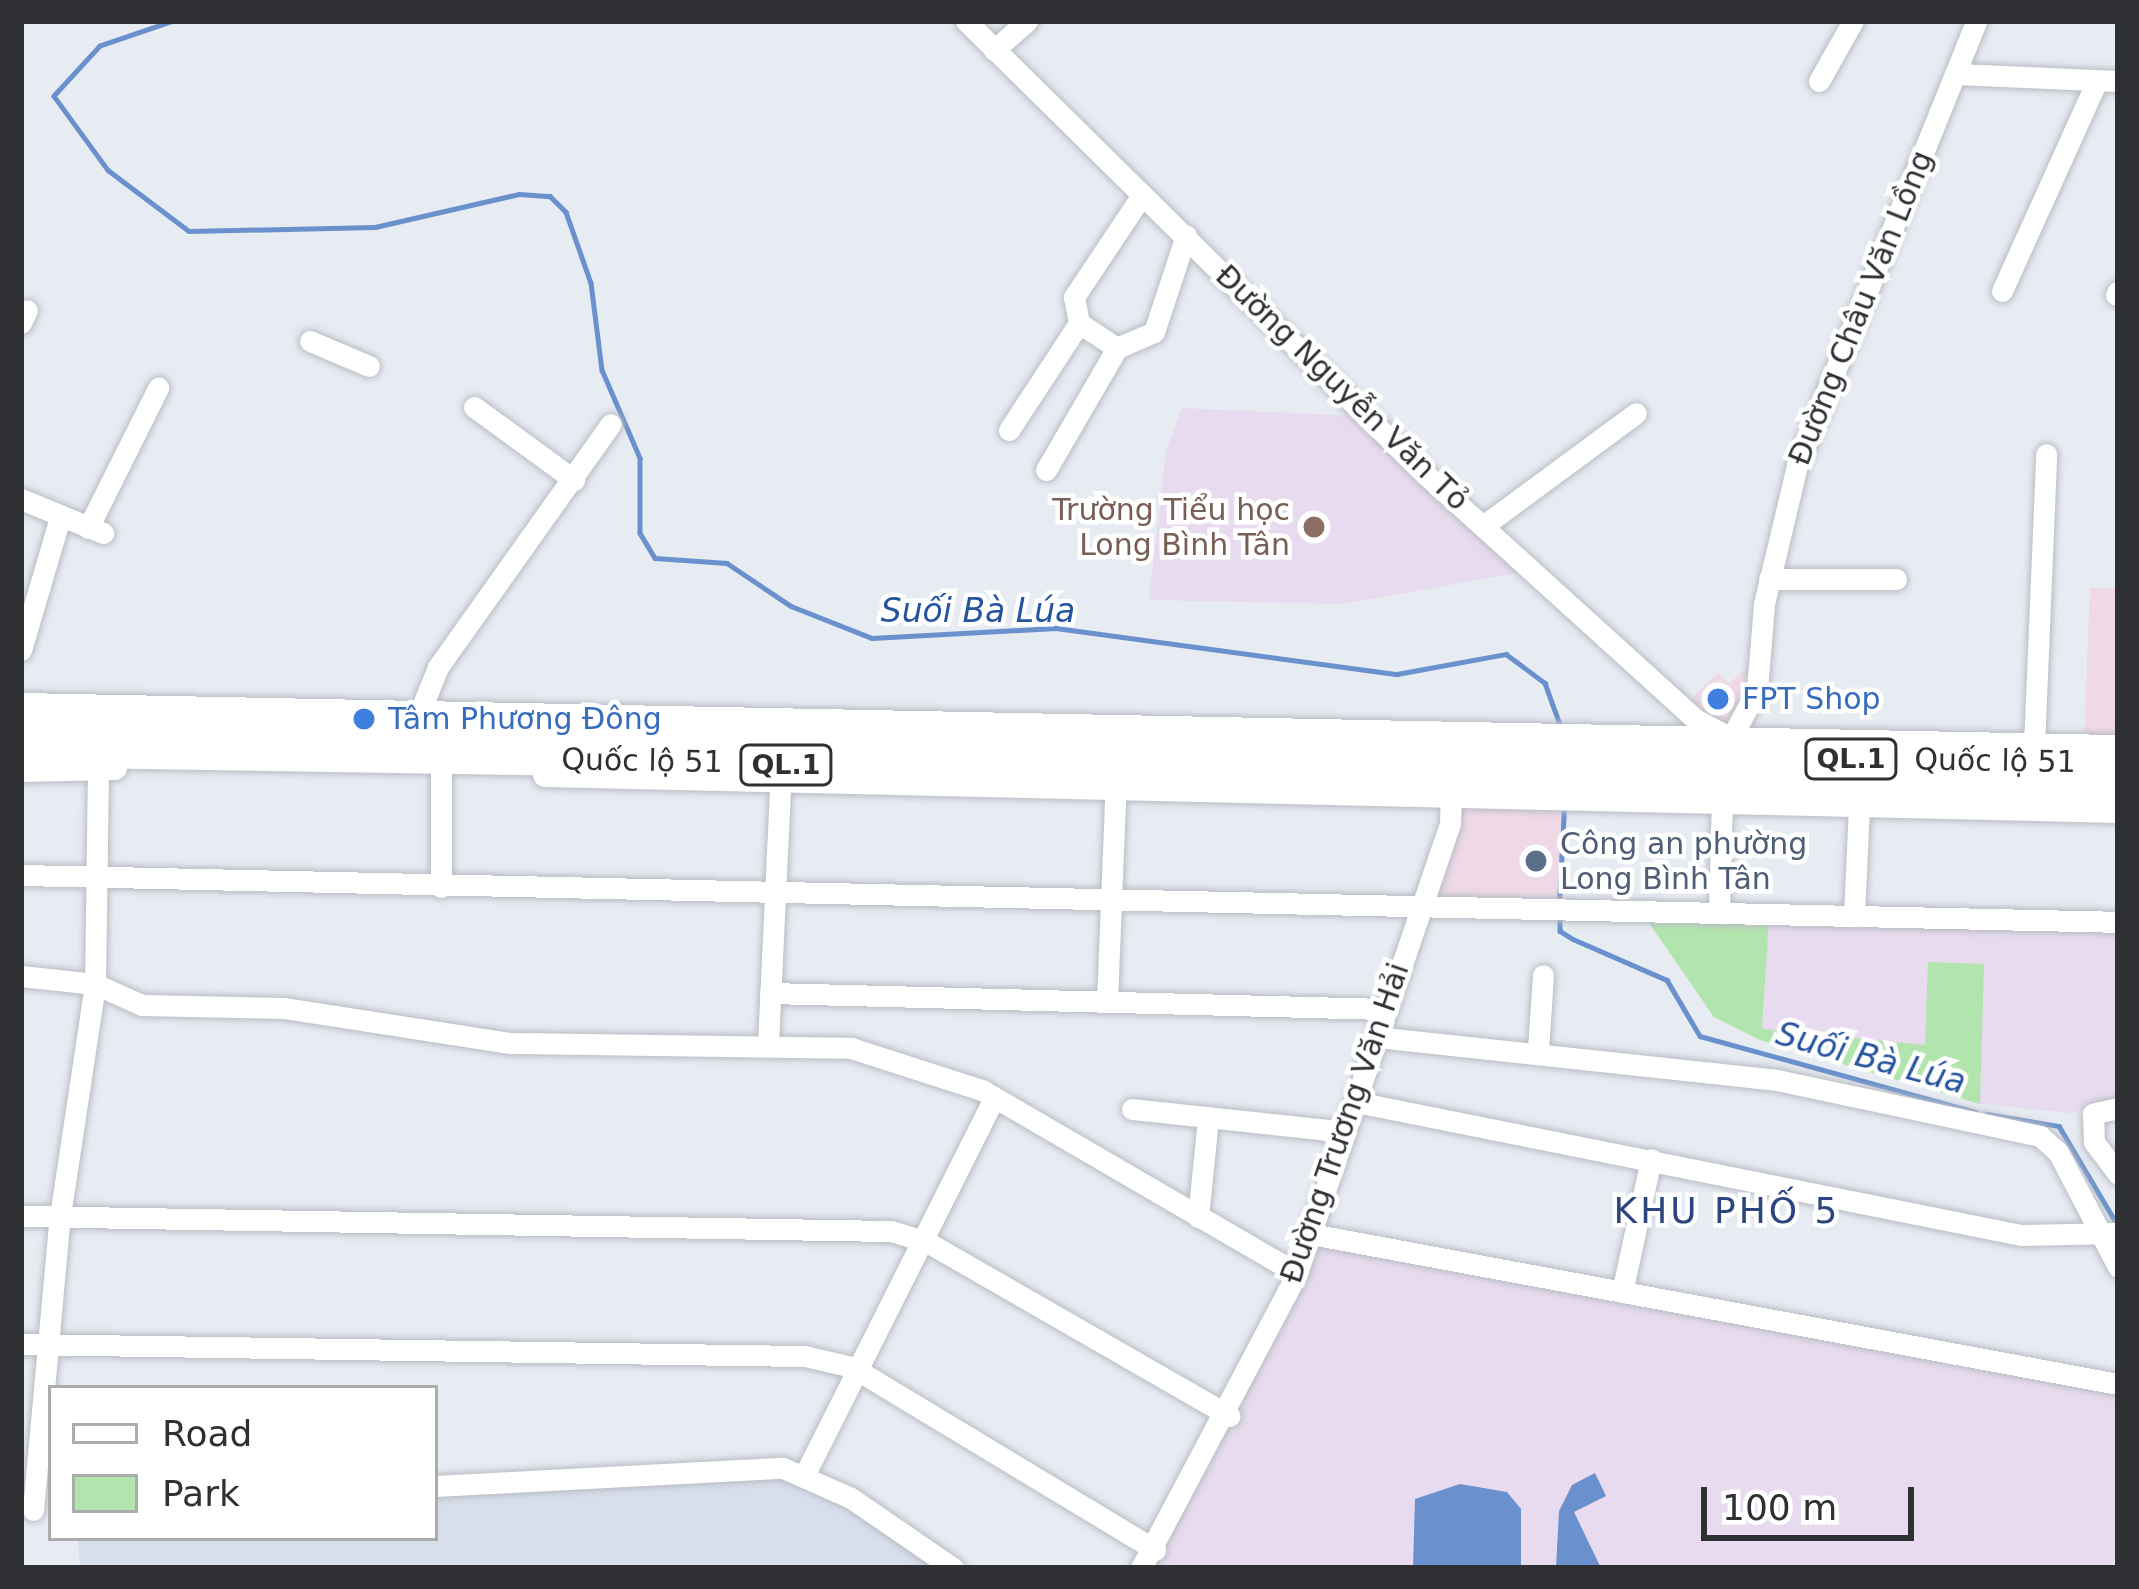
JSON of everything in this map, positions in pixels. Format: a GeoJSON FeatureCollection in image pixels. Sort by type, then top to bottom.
{"type":"FeatureCollection","features":[{"type":"Feature","properties":{"kind":"highway","name":"Quốc lộ 51"},"geometry":{"type":"LineString","coordinates":[[21,752],[97,736],[414,720],[900,731],[1452,763],[1550,764]]}},
{"type":"Feature","properties":{"kind":"highway","name":"Quốc lộ 51"},"geometry":{"type":"LineString","coordinates":[[21,725],[97,736],[441,765],[1116,778],[1452,763]]}},
{"type":"Feature","properties":{"kind":"highway","name":"Quốc lộ 51"},"geometry":{"type":"LineString","coordinates":[[1729,774],[2118,763]]}},
{"type":"Feature","properties":{"kind":"highway","name":"QL.1"},"geometry":{"type":"LineString","coordinates":[[1550,764],[1585,765]]}},
{"type":"Feature","properties":{"kind":"highway","name":"Quốc lộ 51"},"geometry":{"type":"LineString","coordinates":[[1585,765],[2118,786]]}},
{"type":"Feature","properties":{"kind":"main road","name":"Quốc lộ 51"},"geometry":{"type":"LineString","coordinates":[[21,705],[97,736]]}},
{"type":"Feature","properties":{"kind":"main road","name":"Quốc lộ 51"},"geometry":{"type":"LineString","coordinates":[[21,770],[97,736]]}},
{"type":"Feature","properties":{"kind":"main road","name":"Quốc lộ 51"},"geometry":{"type":"LineString","coordinates":[[1585,765],[1729,774],[2034,746],[2118,747]]}},
{"type":"Feature","properties":{"kind":"main road","name":"Quốc lộ 51"},"geometry":{"type":"LineString","coordinates":[[1452,763],[1550,764]]}},
{"type":"Feature","properties":{"kind":"main road","name":"QL.1"},"geometry":{"type":"LineString","coordinates":[[1550,764],[1585,765]]}},
{"type":"Feature","properties":{"kind":"main road","name":"Quốc lộ 51"},"geometry":{"type":"LineString","coordinates":[[1729,774],[1859,804],[2118,812]]}},
{"type":"Feature","properties":{"kind":"street","name":"Đường Nguyễn Văn Tỏ"},"geometry":{"type":"LineString","coordinates":[[966,21],[1483,526],[1695,718],[1729,774]]}},
{"type":"Feature","properties":{"kind":"street"},"geometry":{"type":"LineString","coordinates":[[994,50],[1027,21]]}},
{"type":"Feature","properties":{"kind":"street"},"geometry":{"type":"LineString","coordinates":[[1819,80],[1853,21]]}},
{"type":"Feature","properties":{"kind":"street","name":"Đường Châu Văn Lồng"},"geometry":{"type":"LineString","coordinates":[[1729,774],[1756,690],[1769,579],[1822,392],[1976,21]]}},
{"type":"Feature","properties":{"kind":"street"},"geometry":{"type":"LineString","coordinates":[[1955,74],[2108,81],[2002,291]]}},
{"type":"Feature","properties":{"kind":"street"},"geometry":{"type":"LineString","coordinates":[[1009,430],[1079,323],[1074,297],[1142,195]]}},
{"type":"Feature","properties":{"kind":"street"},"geometry":{"type":"LineString","coordinates":[[1046,470],[1117,347],[1154,332],[1186,236]]}},
{"type":"Feature","properties":{"kind":"street"},"geometry":{"type":"LineString","coordinates":[[1079,323],[1117,347]]}},
{"type":"Feature","properties":{"kind":"street"},"geometry":{"type":"LineString","coordinates":[[310,341],[369,366]]}},
{"type":"Feature","properties":{"kind":"street"},"geometry":{"type":"LineString","coordinates":[[21,499],[59,521],[96,530],[158,388]]}},
{"type":"Feature","properties":{"kind":"street"},"geometry":{"type":"LineString","coordinates":[[474,407],[574,480]]}},
{"type":"Feature","properties":{"kind":"street"},"geometry":{"type":"LineString","coordinates":[[1483,526],[1636,412]]}},
{"type":"Feature","properties":{"kind":"street"},"geometry":{"type":"LineString","coordinates":[[414,720],[611,424]]}},
{"type":"Feature","properties":{"kind":"street"},"geometry":{"type":"LineString","coordinates":[[2034,746],[2046,454]]}},
{"type":"Feature","properties":{"kind":"street"},"geometry":{"type":"LineString","coordinates":[[21,650],[59,521]]}},
{"type":"Feature","properties":{"kind":"street"},"geometry":{"type":"LineString","coordinates":[[1769,579],[1896,579]]}},
{"type":"Feature","properties":{"kind":"street"},"geometry":{"type":"LineString","coordinates":[[35,1509],[60,1216],[95,984],[101,876],[97,736]]}},
{"type":"Feature","properties":{"kind":"street","name":"Đường Trương Văn Hải"},"geometry":{"type":"LineString","coordinates":[[1148,1559],[1229,1416],[1312,1234],[1418,908],[1452,763]]}},
{"type":"Feature","properties":{"kind":"street"},"geometry":{"type":"LineString","coordinates":[[441,765],[441,887]]}},
{"type":"Feature","properties":{"kind":"street"},"geometry":{"type":"LineString","coordinates":[[768,1044],[781,772]]}},
{"type":"Feature","properties":{"kind":"street"},"geometry":{"type":"LineString","coordinates":[[1719,913],[1729,774]]}},
{"type":"Feature","properties":{"kind":"street"},"geometry":{"type":"LineString","coordinates":[[1107,1001],[1107,902],[1116,778]]}},
{"type":"Feature","properties":{"kind":"street"},"geometry":{"type":"LineString","coordinates":[[1854,916],[1859,804]]}},
{"type":"Feature","properties":{"kind":"street"},"geometry":{"type":"LineString","coordinates":[[21,875],[774,896],[2118,922]]}},
{"type":"Feature","properties":{"kind":"street"},"geometry":{"type":"LineString","coordinates":[[1538,1049],[1543,975]]}},
{"type":"Feature","properties":{"kind":"street"},"geometry":{"type":"LineString","coordinates":[[21,976],[95,984],[142,1005],[284,1008],[511,1043],[851,1048],[994,1098],[1297,1273]]}},
{"type":"Feature","properties":{"kind":"street"},"geometry":{"type":"LineString","coordinates":[[770,993],[1384,1010]]}},
{"type":"Feature","properties":{"kind":"street"},"geometry":{"type":"LineString","coordinates":[[1376,1037],[1538,1049],[1819,1087],[2040,1136],[2058,1152],[2110,1237],[2118,1267]]}},
{"type":"Feature","properties":{"kind":"street"},"geometry":{"type":"LineString","coordinates":[[806,1472],[852,1367],[927,1242],[994,1098]]}},
{"type":"Feature","properties":{"kind":"street"},"geometry":{"type":"LineString","coordinates":[[1356,1102],[2021,1235],[2110,1237]]}},
{"type":"Feature","properties":{"kind":"street"},"geometry":{"type":"LineString","coordinates":[[2118,1108],[2093,1114],[2095,1142],[2118,1174]]}},
{"type":"Feature","properties":{"kind":"street"},"geometry":{"type":"LineString","coordinates":[[1132,1109],[1346,1132]]}},
{"type":"Feature","properties":{"kind":"street"},"geometry":{"type":"LineString","coordinates":[[1198,1217],[1208,1118]]}},
{"type":"Feature","properties":{"kind":"street"},"geometry":{"type":"LineString","coordinates":[[1622,1292],[1651,1159]]}},
{"type":"Feature","properties":{"kind":"street"},"geometry":{"type":"LineString","coordinates":[[21,1216],[532,1219],[877,1230],[927,1242],[1229,1416]]}},
{"type":"Feature","properties":{"kind":"street"},"geometry":{"type":"LineString","coordinates":[[1312,1234],[2118,1384]]}},
{"type":"Feature","properties":{"kind":"street"},"geometry":{"type":"LineString","coordinates":[[21,1344],[753,1351],[852,1367],[1148,1559]]}},
{"type":"Feature","properties":{"kind":"street"},"geometry":{"type":"LineString","coordinates":[[438,1486],[765,1466],[806,1472],[953,1568]]}},
{"type":"Feature","properties":{"kind":"shaded area","name":"Trường Tiểu học Long Bình Tân"},"geometry":{"type":"Polygon","coordinates":[[[1182,408],[1356,416],[1523,572],[1342,604],[1149,600],[1166,451],[1182,408]]]}},
{"type":"Feature","properties":{"kind":"shaded area"},"geometry":{"type":"Polygon","coordinates":[[[2090,588],[2118,588],[2118,739],[2084,738],[2090,588]]]}},
{"type":"Feature","properties":{"kind":"shaded area","name":"FPT Shop"},"geometry":{"type":"Polygon","coordinates":[[[1750,666],[1729,728],[1688,701],[1718,673],[1729,683],[1750,666]]]}},
{"type":"Feature","properties":{"kind":"shaded area"},"geometry":{"type":"Polygon","coordinates":[[[1456,802],[1564,803],[1559,904],[1425,904],[1456,802]]]}},
{"type":"Feature","properties":{"kind":"shaded area"},"geometry":{"type":"Polygon","coordinates":[[[1645,917],[2118,927],[2118,1103],[2071,1113],[1980,1104],[1714,1017],[1645,917]]]}},
{"type":"Feature","properties":{"kind":"shaded area"},"geometry":{"type":"Polygon","coordinates":[[[1314,1240],[2118,1389],[2118,1568],[1147,1568],[1233,1418],[1314,1240]]]}},
{"type":"Feature","properties":{"kind":"shaded area"},"geometry":{"type":"Polygon","coordinates":[[[804,1477],[944,1568],[80,1568],[78,1541],[438,1541],[438,1491],[804,1477]]]}},
{"type":"Feature","properties":{"kind":"green space"},"geometry":{"type":"Polygon","coordinates":[[[1645,917],[1769,920],[1762,1029],[1925,1045],[1928,962],[1984,964],[1980,1104],[1760,1040],[1714,1017],[1645,917]]]}},
{"type":"Feature","properties":{"kind":"water"},"geometry":{"type":"Polygon","coordinates":[[[1595,1473],[1606,1496],[1574,1512],[1601,1568],[1556,1568],[1559,1511],[1572,1485],[1595,1473]]]}},
{"type":"Feature","properties":{"kind":"water"},"geometry":{"type":"Polygon","coordinates":[[[1460,1484],[1507,1492],[1521,1509],[1521,1568],[1413,1568],[1415,1499],[1460,1484]]]}},
{"type":"Feature","properties":{"kind":"waterway","name":"Suối Bà Lúa"},"geometry":{"type":"LineString","coordinates":[[173,21],[100,46],[54,96],[108,170],[189,231],[375,227],[519,194],[550,196],[566,212],[591,283],[602,370],[640,458],[640,533],[655,558],[727,563],[791,606],[872,638],[1056,628],[1397,674],[1506,654],[1545,683],[1562,730]]}},
{"type":"Feature","properties":{"kind":"waterway","name":"Suối Bà Lúa"},"geometry":{"type":"LineString","coordinates":[[1559,903],[1564,807]]}},
{"type":"Feature","properties":{"kind":"waterway","name":"Suối Bà Lúa"},"geometry":{"type":"LineString","coordinates":[[1560,915],[1560,931],[1573,939],[1667,980],[1700,1036],[1976,1112]]}},
{"type":"Feature","properties":{"kind":"waterway","name":"Suối Bà Lúa"},"geometry":{"type":"LineString","coordinates":[[1987,1114],[2059,1126],[2117,1224]]}},
{"type":"Feature","properties":{"kind":"place","name":"Trường Tiểu học Long Bình Tân"},"geometry":{"type":"Point","coordinates":[1314,527]}},
{"type":"Feature","properties":{"kind":"place","name":"FPT Shop"},"geometry":{"type":"Point","coordinates":[1718,699]}},
{"type":"Feature","properties":{"kind":"place","name":"Tâm Phương Đông"},"geometry":{"type":"Point","coordinates":[364,719]}},
{"type":"Feature","properties":{"kind":"place","name":"Công an phường Long Bình Tân"},"geometry":{"type":"Point","coordinates":[1536,861]}},
{"type":"Feature","properties":{"kind":"district","name":"KHU PHỐ 5"},"geometry":{"type":"Point","coordinates":[1727,1211]}}]}
